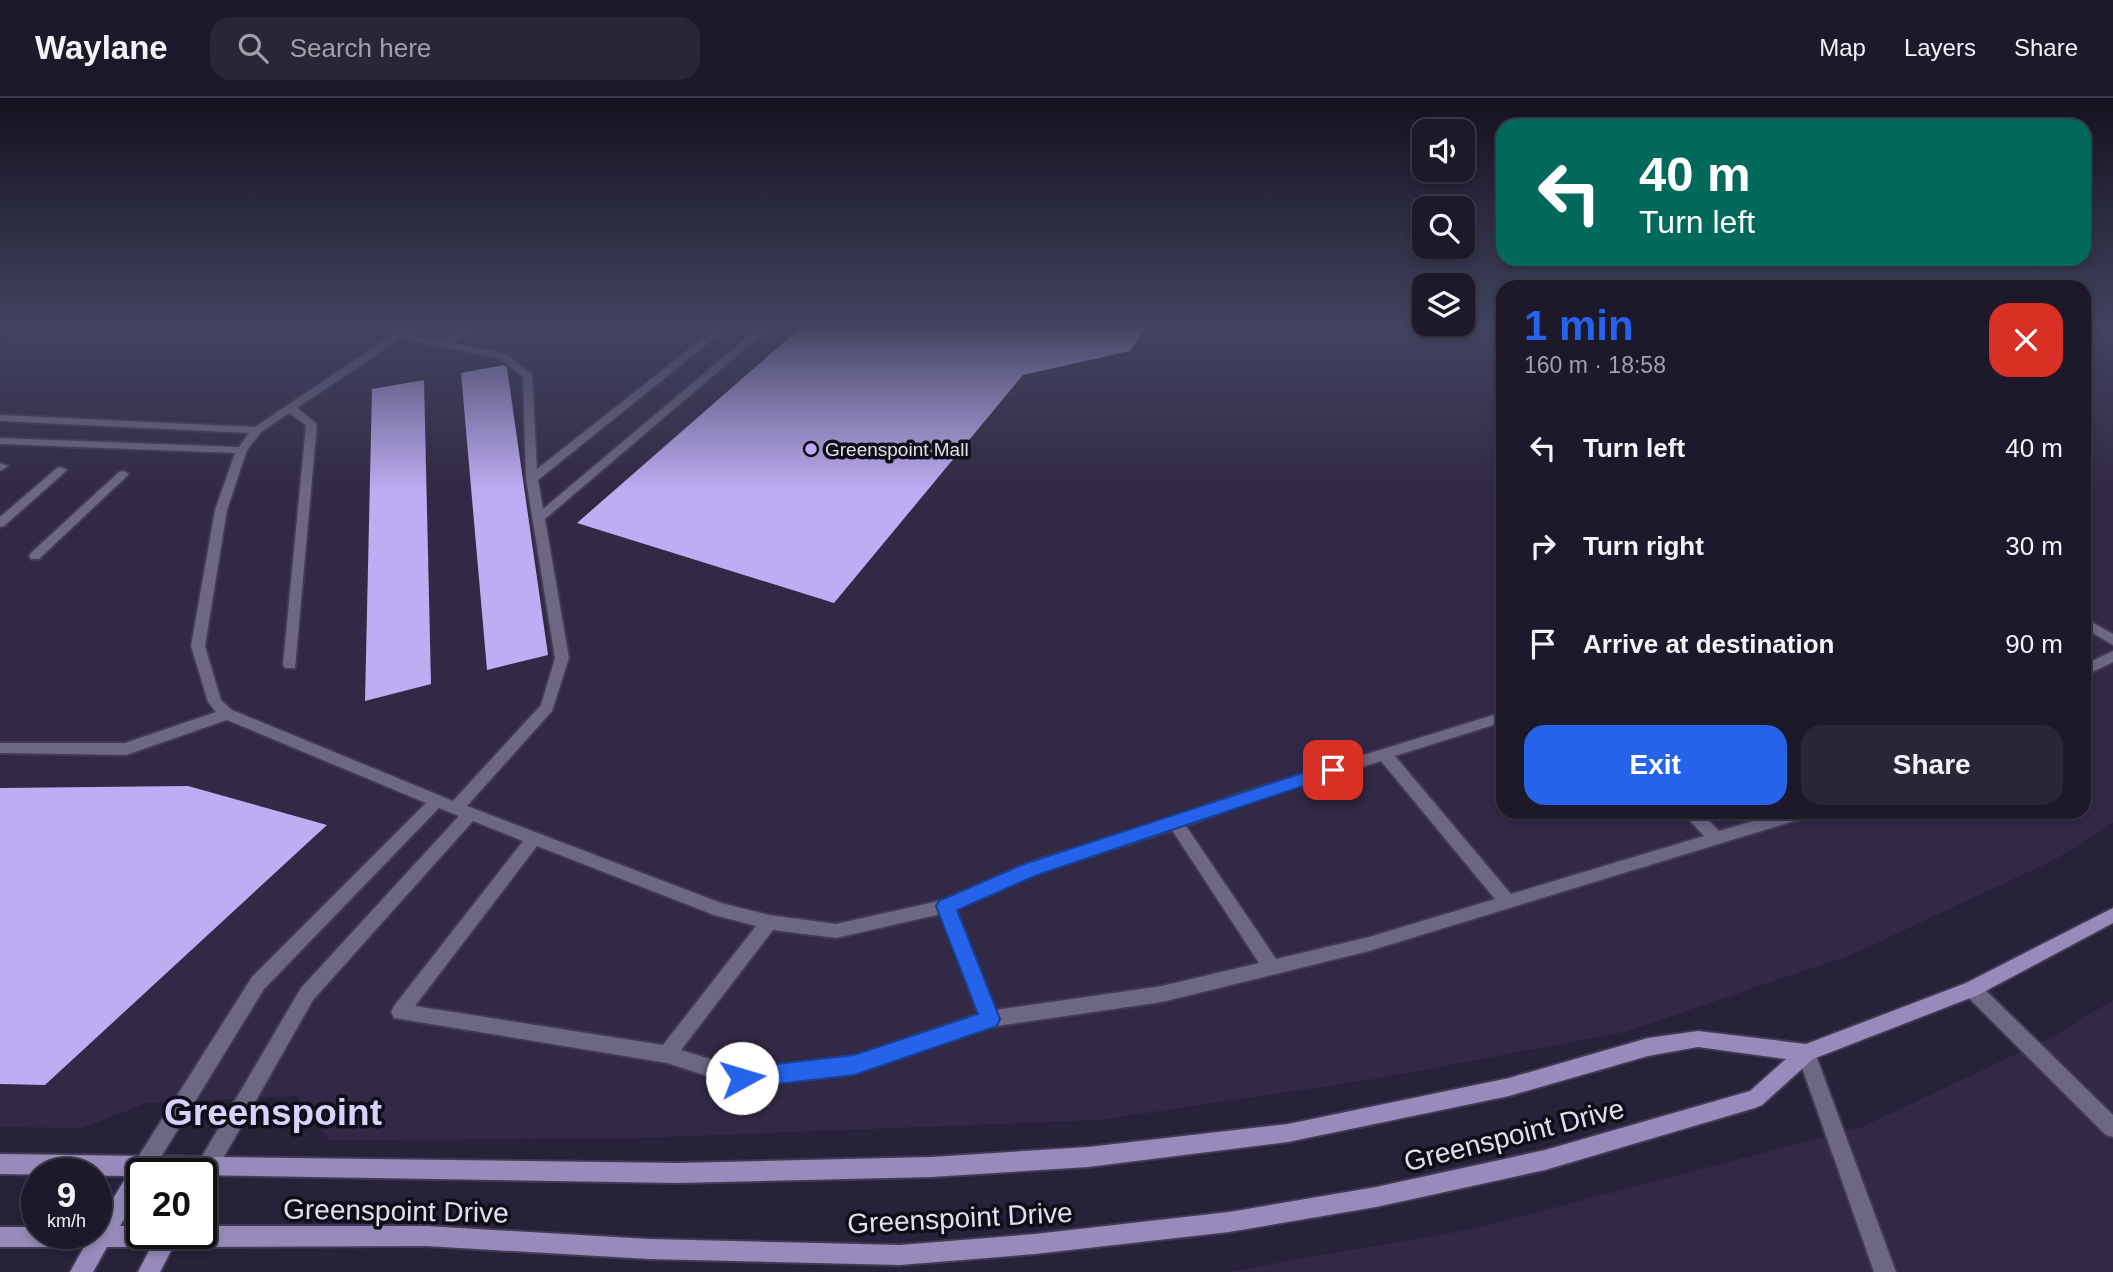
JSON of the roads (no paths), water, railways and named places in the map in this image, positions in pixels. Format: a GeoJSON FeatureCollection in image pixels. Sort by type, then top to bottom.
{"type":"FeatureCollection","features":[{"type":"Feature","properties":{"kind":"street","name":"Greenspoint Drive"},"geometry":{"type":"LineString","coordinates":[[217,1235],[426,1236],[649,1249],[900,1255],[1035,1244],[1229,1222],[1376,1197],[1545,1160],[1755,1099],[1805,1053],[1972,989],[2113,915]]}},
{"type":"Feature","properties":{"kind":"street","name":"Greenspoint Drive"},"geometry":{"type":"LineString","coordinates":[[217,1172],[677,1173],[930,1167],[1088,1157],[1288,1133],[1509,1087],[1648,1047],[1698,1039],[1805,1053]]}},
{"type":"Feature","properties":{"kind":"street","name":"Greenspoint Drive"},"geometry":{"type":"LineString","coordinates":[[0,1164],[126,1166]]}},
{"type":"Feature","properties":{"kind":"street"},"geometry":{"type":"LineString","coordinates":[[112,1219],[126,1196]]}},
{"type":"Feature","properties":{"kind":"street","name":"Greenspoint Drive"},"geometry":{"type":"LineString","coordinates":[[0,1237],[21,1237]]}},
{"type":"Feature","properties":{"kind":"street"},"geometry":{"type":"LineString","coordinates":[[81,1272],[94,1249]]}},
{"type":"Feature","properties":{"kind":"street"},"geometry":{"type":"LineString","coordinates":[[149,1272],[161,1249]]}},
{"type":"Feature","properties":{"kind":"lane"},"geometry":{"type":"LineString","coordinates":[[327,383],[257,430],[242,450],[221,510],[198,646],[215,702],[227,714],[437,802],[720,910],[769,922],[836,931],[946,906],[1031,869],[1176,823],[1244,797],[1496,719]]}},
{"type":"Feature","properties":{"kind":"lane"},"geometry":{"type":"LineString","coordinates":[[212,1158],[307,995],[547,707],[562,658],[532,479],[528,383]]}},
{"type":"Feature","properties":{"kind":"lane"},"geometry":{"type":"LineString","coordinates":[[532,479],[653,383]]}},
{"type":"Feature","properties":{"kind":"lane"},"geometry":{"type":"LineString","coordinates":[[538,519],[699,383]]}},
{"type":"Feature","properties":{"kind":"lane"},"geometry":{"type":"LineString","coordinates":[[289,408],[312,425],[290,665]]}},
{"type":"Feature","properties":{"kind":"lane"},"geometry":{"type":"LineString","coordinates":[[0,418],[257,430]]}},
{"type":"Feature","properties":{"kind":"lane"},"geometry":{"type":"LineString","coordinates":[[0,441],[242,450]]}},
{"type":"Feature","properties":{"kind":"lane"},"geometry":{"type":"LineString","coordinates":[[0,523],[61,470]]}},
{"type":"Feature","properties":{"kind":"lane"},"geometry":{"type":"LineString","coordinates":[[35,556],[123,474]]}},
{"type":"Feature","properties":{"kind":"lane"},"geometry":{"type":"LineString","coordinates":[[2091,626],[2113,640]]}},
{"type":"Feature","properties":{"kind":"lane"},"geometry":{"type":"LineString","coordinates":[[2091,667],[2113,656]]}},
{"type":"Feature","properties":{"kind":"lane"},"geometry":{"type":"LineString","coordinates":[[0,748],[126,749],[227,714]]}},
{"type":"Feature","properties":{"kind":"lane"},"geometry":{"type":"LineString","coordinates":[[1384,754],[1508,902]]}},
{"type":"Feature","properties":{"kind":"lane"},"geometry":{"type":"LineString","coordinates":[[149,1158],[258,983],[437,802]]}},
{"type":"Feature","properties":{"kind":"lane"},"geometry":{"type":"LineString","coordinates":[[1696,819],[1717,839]]}},
{"type":"Feature","properties":{"kind":"lane"},"geometry":{"type":"LineString","coordinates":[[534,838],[400,1012],[667,1054],[742,1078],[854,1065],[990,1019],[1162,994],[1369,944],[1781,819]]}},
{"type":"Feature","properties":{"kind":"lane"},"geometry":{"type":"LineString","coordinates":[[1176,823],[1272,968]]}},
{"type":"Feature","properties":{"kind":"lane"},"geometry":{"type":"LineString","coordinates":[[946,906],[990,1019]]}},
{"type":"Feature","properties":{"kind":"lane"},"geometry":{"type":"LineString","coordinates":[[667,1054],[769,922]]}},
{"type":"Feature","properties":{"kind":"lane"},"geometry":{"type":"LineString","coordinates":[[1972,989],[2110,1120]]}},
{"type":"Feature","properties":{"kind":"lane"},"geometry":{"type":"LineString","coordinates":[[1805,1053],[1885,1272]]}},
{"type":"Feature","properties":{"kind":"place","name":"Greenspoint Mall"},"geometry":{"type":"Point","coordinates":[811,449]}},
{"type":"Feature","properties":{"kind":"district","name":"Greenspoint"},"geometry":{"type":"Point","coordinates":[273,1112]}}]}
